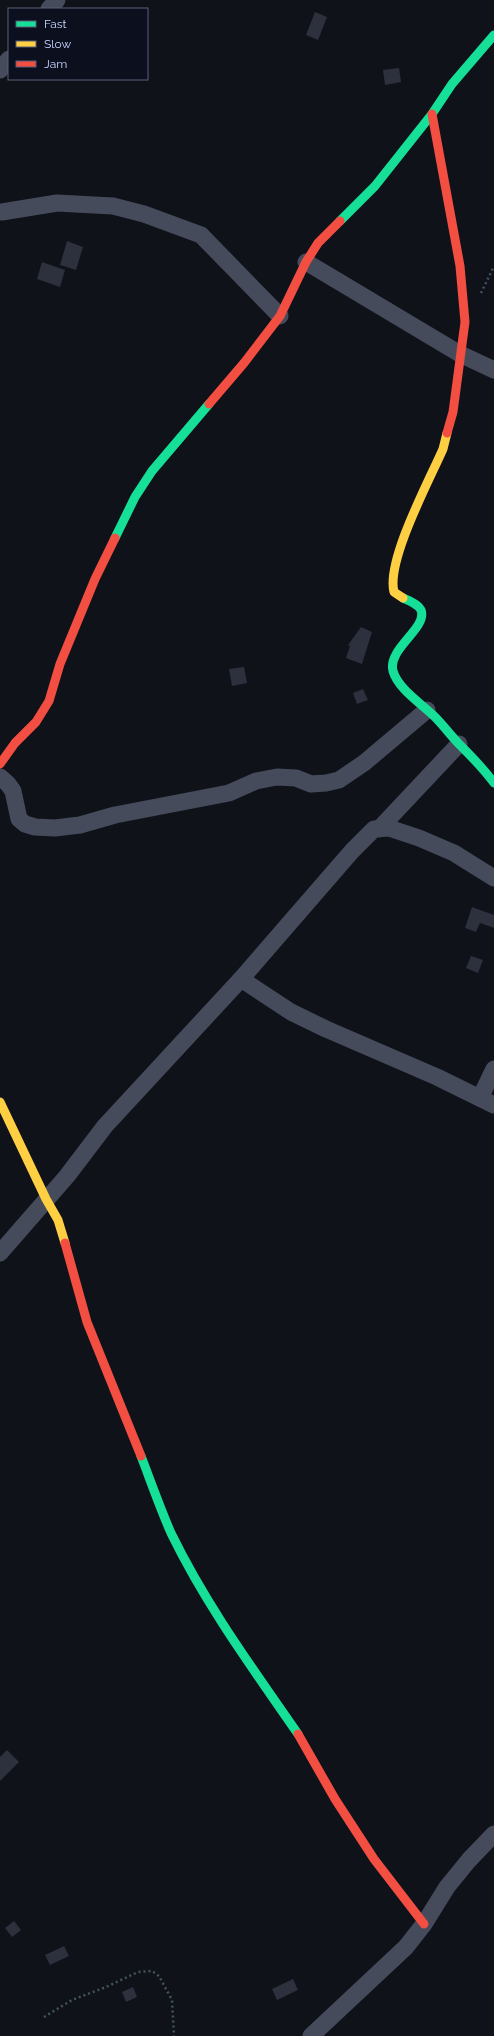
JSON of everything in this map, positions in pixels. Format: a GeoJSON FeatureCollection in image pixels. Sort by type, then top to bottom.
{"type":"FeatureCollection","features":[{"type":"Feature","properties":{"kind":"street"},"geometry":{"type":"LineString","coordinates":[[50,8],[57,0]]}},
{"type":"Feature","properties":{"kind":"street"},"geometry":{"type":"LineString","coordinates":[[0,764],[15,743],[36,722],[49,701],[60,664],[95,579],[135,497],[152,471],[244,363],[280,316],[306,262],[318,243],[375,186],[432,114],[452,84],[494,35]]}},
{"type":"Feature","properties":{"kind":"street"},"geometry":{"type":"LineString","coordinates":[[0,70],[8,60]]}},
{"type":"Feature","properties":{"kind":"street"},"geometry":{"type":"LineString","coordinates":[[432,114],[451,225],[460,266],[465,322],[453,412],[443,449],[397,554],[392,584],[394,592],[418,606],[421,610],[421,616],[414,631],[394,655],[392,669],[397,681],[485,770],[494,784]]}},
{"type":"Feature","properties":{"kind":"street"},"geometry":{"type":"LineString","coordinates":[[2,212],[57,203],[113,206],[144,214],[190,230],[201,235],[280,316]]}},
{"type":"Feature","properties":{"kind":"street"},"geometry":{"type":"LineString","coordinates":[[306,262],[460,354],[494,370]]}},
{"type":"Feature","properties":{"kind":"street"},"geometry":{"type":"LineString","coordinates":[[0,776],[13,791],[20,819],[25,824],[35,827],[56,828],[80,825],[115,815],[230,793],[256,781],[277,778],[296,778],[311,784],[339,780],[364,763],[427,710]]}},
{"type":"Feature","properties":{"kind":"street"},"geometry":{"type":"LineString","coordinates":[[380,829],[459,744]]}},
{"type":"Feature","properties":{"kind":"street"},"geometry":{"type":"LineString","coordinates":[[0,1253],[67,1176],[105,1126],[241,979],[352,851],[374,829],[389,828],[419,838],[454,853],[494,878]]}},
{"type":"Feature","properties":{"kind":"street"},"geometry":{"type":"LineString","coordinates":[[241,979],[291,1012],[437,1077],[487,1102],[494,1069]]}},
{"type":"Feature","properties":{"kind":"street"},"geometry":{"type":"LineString","coordinates":[[0,1102],[46,1199],[58,1220],[72,1263],[87,1322],[171,1532],[195,1578],[239,1649],[307,1747],[335,1799],[374,1859],[424,1924]]}},
{"type":"Feature","properties":{"kind":"street"},"geometry":{"type":"LineString","coordinates":[[311,2036],[387,1966],[406,1946],[424,1924],[447,1887],[469,1860],[494,1834]]}},
{"type":"Feature","properties":{"kind":"path"},"geometry":{"type":"LineString","coordinates":[[44,2017],[72,2000],[106,1987],[138,1972],[152,1971],[159,1976],[172,2000],[174,2036]]}},
{"type":"Feature","properties":{"kind":"building"},"geometry":{"type":"Polygon","coordinates":[[[315,12],[327,17],[318,40],[306,35],[315,12]]]}},
{"type":"Feature","properties":{"kind":"building"},"geometry":{"type":"Polygon","coordinates":[[[399,68],[401,82],[385,85],[383,70],[399,68]]]}},
{"type":"Feature","properties":{"kind":"building"},"geometry":{"type":"Polygon","coordinates":[[[67,241],[83,247],[76,270],[60,265],[67,241]]]}},
{"type":"Feature","properties":{"kind":"building"},"geometry":{"type":"Polygon","coordinates":[[[42,262],[65,270],[60,287],[37,279],[42,262]]]}},
{"type":"Feature","properties":{"kind":"building"},"geometry":{"type":"Polygon","coordinates":[[[361,627],[372,632],[362,664],[346,658],[350,646],[348,645],[361,627]]]}},
{"type":"Feature","properties":{"kind":"building"},"geometry":{"type":"Polygon","coordinates":[[[244,667],[247,683],[232,686],[229,669],[244,667]]]}},
{"type":"Feature","properties":{"kind":"building"},"geometry":{"type":"Polygon","coordinates":[[[363,689],[368,700],[357,704],[353,693],[363,689]]]}},
{"type":"Feature","properties":{"kind":"building"},"geometry":{"type":"Polygon","coordinates":[[[472,907],[494,915],[494,928],[480,923],[476,932],[465,928],[472,907]]]}},
{"type":"Feature","properties":{"kind":"building"},"geometry":{"type":"Polygon","coordinates":[[[471,956],[483,960],[478,973],[466,968],[471,956]]]}},
{"type":"Feature","properties":{"kind":"building"},"geometry":{"type":"Polygon","coordinates":[[[7,1750],[19,1762],[0,1781],[0,1757],[7,1750]]]}},
{"type":"Feature","properties":{"kind":"building"},"geometry":{"type":"Polygon","coordinates":[[[14,1921],[21,1930],[12,1937],[5,1928],[14,1921]]]}},
{"type":"Feature","properties":{"kind":"building"},"geometry":{"type":"Polygon","coordinates":[[[64,1946],[69,1956],[50,1965],[45,1955],[64,1946]]]}},
{"type":"Feature","properties":{"kind":"building"},"geometry":{"type":"Polygon","coordinates":[[[293,1979],[298,1990],[277,2000],[272,1989],[293,1979]]]}},
{"type":"Feature","properties":{"kind":"building"},"geometry":{"type":"Polygon","coordinates":[[[133,1987],[137,1997],[126,2002],[122,1992],[133,1987]]]}},
{"type":"Feature","properties":{"kind":"traffic: fast"},"geometry":{"type":"LineString","coordinates":[[340,221],[375,186],[432,114],[452,84],[494,35]]}},
{"type":"Feature","properties":{"kind":"traffic: fast"},"geometry":{"type":"LineString","coordinates":[[115,538],[135,497],[152,471],[209,404]]}},
{"type":"Feature","properties":{"kind":"traffic: fast"},"geometry":{"type":"LineString","coordinates":[[403,598],[418,606],[421,610],[422,617],[419,624],[396,655],[393,663],[393,671],[396,678],[405,690],[438,720],[494,783]]}},
{"type":"Feature","properties":{"kind":"traffic: fast"},"geometry":{"type":"LineString","coordinates":[[141,1456],[171,1533],[199,1586],[247,1661],[298,1734]]}},
{"type":"Feature","properties":{"kind":"traffic: slow"},"geometry":{"type":"LineString","coordinates":[[403,598],[394,592],[393,578],[396,561],[410,521],[443,449],[447,433]]}},
{"type":"Feature","properties":{"kind":"traffic: slow"},"geometry":{"type":"LineString","coordinates":[[0,1102],[46,1199],[58,1220],[65,1243]]}},
{"type":"Feature","properties":{"kind":"traffic: jam"},"geometry":{"type":"LineString","coordinates":[[432,114],[460,266],[465,322],[453,412],[447,433]]}},
{"type":"Feature","properties":{"kind":"traffic: jam"},"geometry":{"type":"LineString","coordinates":[[209,404],[244,363],[280,316],[306,262],[318,243],[340,221]]}},
{"type":"Feature","properties":{"kind":"traffic: jam"},"geometry":{"type":"LineString","coordinates":[[0,764],[15,743],[36,722],[49,701],[60,664],[95,579],[115,538]]}},
{"type":"Feature","properties":{"kind":"traffic: jam"},"geometry":{"type":"LineString","coordinates":[[65,1243],[87,1322],[141,1456]]}},
{"type":"Feature","properties":{"kind":"traffic: jam"},"geometry":{"type":"LineString","coordinates":[[298,1734],[335,1799],[374,1859],[424,1924]]}}]}
